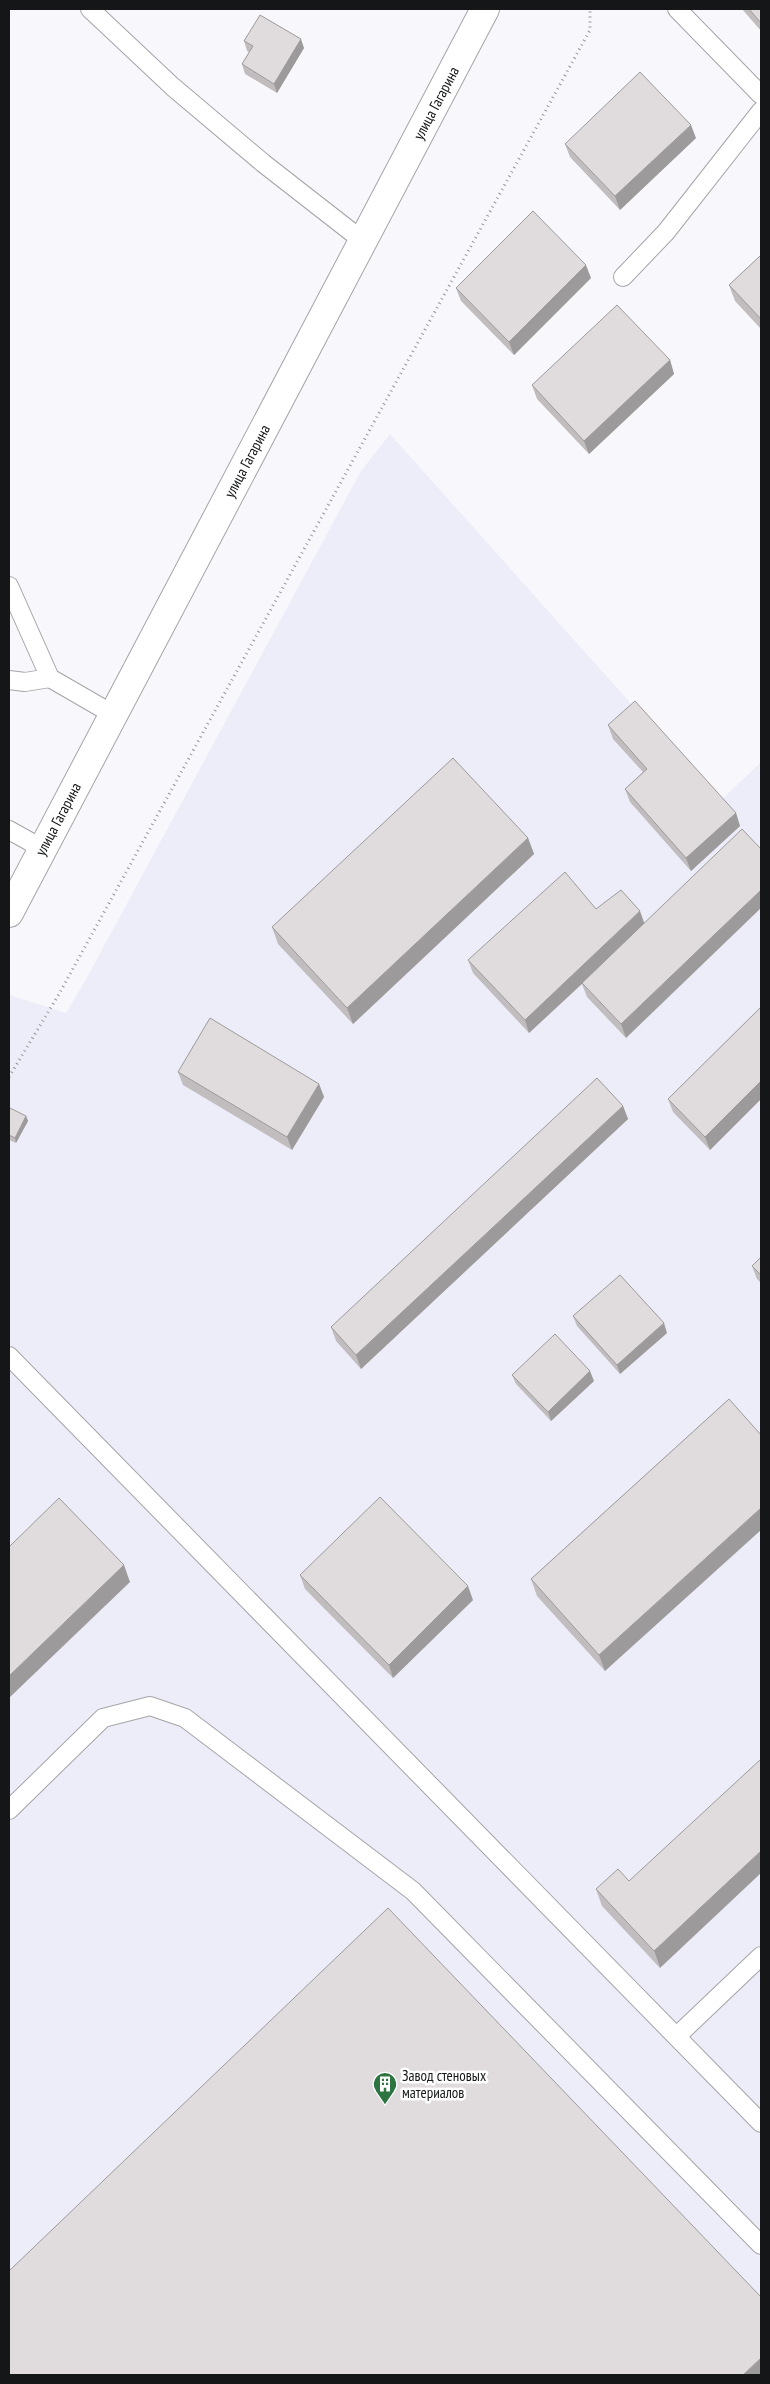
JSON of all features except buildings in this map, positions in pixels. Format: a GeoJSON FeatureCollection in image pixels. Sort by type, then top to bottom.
{"type":"FeatureCollection","features":[{"type":"Feature","properties":{"kind":"main road","name":"улица Гагарина"},"geometry":{"type":"LineString","coordinates":[[9,913],[485,9]]}},
{"type":"Feature","properties":{"kind":"lane"},"geometry":{"type":"LineString","coordinates":[[90,9],[173,87],[263,163],[363,241]]}},
{"type":"Feature","properties":{"kind":"lane"},"geometry":{"type":"LineString","coordinates":[[677,9],[761,95]]}},
{"type":"Feature","properties":{"kind":"lane"},"geometry":{"type":"LineString","coordinates":[[623,277],[666,232],[761,111]]}},
{"type":"Feature","properties":{"kind":"lane"},"geometry":{"type":"LineString","coordinates":[[9,586],[50,678],[114,715]]}},
{"type":"Feature","properties":{"kind":"lane"},"geometry":{"type":"LineString","coordinates":[[9,680],[25,682],[50,678]]}},
{"type":"Feature","properties":{"kind":"lane"},"geometry":{"type":"LineString","coordinates":[[9,830],[43,849]]}},
{"type":"Feature","properties":{"kind":"lane"},"geometry":{"type":"LineString","coordinates":[[9,1356],[761,2122]]}},
{"type":"Feature","properties":{"kind":"lane"},"geometry":{"type":"LineString","coordinates":[[9,1810],[103,1718],[150,1706],[185,1718],[413,1891],[761,2245]]}},
{"type":"Feature","properties":{"kind":"lane"},"geometry":{"type":"LineString","coordinates":[[677,2036],[761,1956]]}},
{"type":"Feature","properties":{"kind":"path"},"geometry":{"type":"LineString","coordinates":[[9,1077],[59,994],[590,30],[590,9]]}},
{"type":"Feature","properties":{"kind":"shaded area"},"geometry":{"type":"Polygon","coordinates":[[[390,434],[719,802],[761,762],[761,2375],[9,2375],[9,995],[66,1013],[361,471],[390,434]]]}},
{"type":"Feature","properties":{"kind":"place","name":"Завод стеновых материалов"},"geometry":{"type":"Point","coordinates":[385,2105]}}]}
